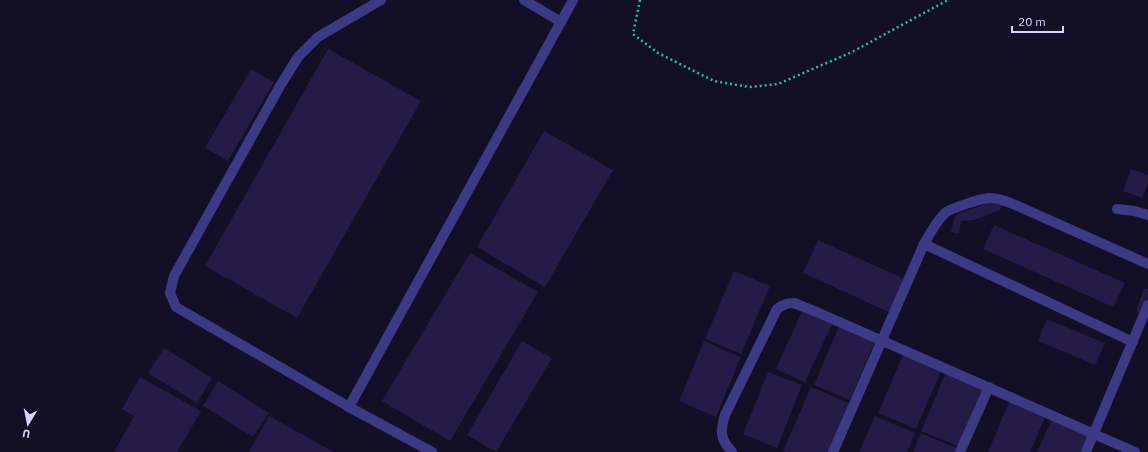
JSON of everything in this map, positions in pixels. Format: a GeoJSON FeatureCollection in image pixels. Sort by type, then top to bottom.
{"type":"FeatureCollection","features":[{"type":"Feature","properties":{"kind":"street"},"geometry":{"type":"LineString","coordinates":[[381,0],[318,37],[298,57],[280,86],[174,276],[170,293],[176,307],[349,407],[432,452]]}},
{"type":"Feature","properties":{"kind":"street"},"geometry":{"type":"LineString","coordinates":[[524,0],[561,22]]}},
{"type":"Feature","properties":{"kind":"street"},"geometry":{"type":"LineString","coordinates":[[349,407],[573,0]]}},
{"type":"Feature","properties":{"kind":"street"},"geometry":{"type":"LineString","coordinates":[[833,452],[924,244],[935,225],[946,212],[953,208],[990,198],[1000,200],[1013,204],[1148,264]]}},
{"type":"Feature","properties":{"kind":"street"},"geometry":{"type":"LineString","coordinates":[[1117,209],[1134,211],[1148,215]]}},
{"type":"Feature","properties":{"kind":"street"},"geometry":{"type":"LineString","coordinates":[[924,244],[1133,342]]}},
{"type":"Feature","properties":{"kind":"street"},"geometry":{"type":"LineString","coordinates":[[732,452],[724,443],[722,436],[722,423],[725,415],[777,309],[782,305],[794,303],[1135,452]]}},
{"type":"Feature","properties":{"kind":"street"},"geometry":{"type":"LineString","coordinates":[[1086,452],[1148,305]]}},
{"type":"Feature","properties":{"kind":"street"},"geometry":{"type":"LineString","coordinates":[[960,452],[989,387]]}},
{"type":"Feature","properties":{"kind":"path"},"geometry":{"type":"LineString","coordinates":[[640,0],[633,34],[658,53],[714,81],[749,87],[778,84],[852,52],[948,0]]}},
{"type":"Feature","properties":{"kind":"building"},"geometry":{"type":"Polygon","coordinates":[[[328,49],[421,101],[297,318],[205,266],[328,49]]]}},
{"type":"Feature","properties":{"kind":"building"},"geometry":{"type":"Polygon","coordinates":[[[251,69],[274,82],[228,161],[205,148],[251,69]]]}},
{"type":"Feature","properties":{"kind":"building"},"geometry":{"type":"Polygon","coordinates":[[[544,131],[613,170],[545,287],[477,247],[544,131]]]}},
{"type":"Feature","properties":{"kind":"building"},"geometry":{"type":"Polygon","coordinates":[[[1131,169],[1148,175],[1148,183],[1142,198],[1123,191],[1131,169]]]}},
{"type":"Feature","properties":{"kind":"building"},"geometry":{"type":"Polygon","coordinates":[[[989,203],[1000,204],[1000,210],[974,220],[961,221],[959,234],[951,232],[954,219],[957,214],[989,203]]]}},
{"type":"Feature","properties":{"kind":"building"},"geometry":{"type":"Polygon","coordinates":[[[994,225],[1125,283],[1113,307],[983,249],[994,225]]]}},
{"type":"Feature","properties":{"kind":"building"},"geometry":{"type":"Polygon","coordinates":[[[818,240],[907,280],[891,313],[803,273],[818,240]]]}},
{"type":"Feature","properties":{"kind":"building"},"geometry":{"type":"Polygon","coordinates":[[[470,253],[538,292],[450,441],[382,401],[470,253]]]}},
{"type":"Feature","properties":{"kind":"building"},"geometry":{"type":"Polygon","coordinates":[[[734,271],[770,286],[741,354],[705,339],[734,271]]]}},
{"type":"Feature","properties":{"kind":"building"},"geometry":{"type":"Polygon","coordinates":[[[1144,288],[1148,289],[1148,298],[1142,314],[1136,311],[1144,288]]]}},
{"type":"Feature","properties":{"kind":"building"},"geometry":{"type":"Polygon","coordinates":[[[803,309],[833,322],[805,382],[776,369],[803,309]]]}},
{"type":"Feature","properties":{"kind":"building"},"geometry":{"type":"Polygon","coordinates":[[[1047,319],[1105,343],[1095,365],[1038,341],[1047,319]]]}},
{"type":"Feature","properties":{"kind":"building"},"geometry":{"type":"Polygon","coordinates":[[[839,326],[875,341],[850,400],[814,385],[839,326]]]}},
{"type":"Feature","properties":{"kind":"building"},"geometry":{"type":"Polygon","coordinates":[[[522,341],[552,358],[496,452],[467,435],[522,341]]]}},
{"type":"Feature","properties":{"kind":"building"},"geometry":{"type":"Polygon","coordinates":[[[704,341],[741,357],[716,417],[679,401],[704,341]]]}},
{"type":"Feature","properties":{"kind":"building"},"geometry":{"type":"Polygon","coordinates":[[[164,348],[212,378],[197,403],[148,373],[164,348]]]}},
{"type":"Feature","properties":{"kind":"building"},"geometry":{"type":"Polygon","coordinates":[[[904,353],[942,369],[916,429],[878,413],[904,353]]]}},
{"type":"Feature","properties":{"kind":"building"},"geometry":{"type":"Polygon","coordinates":[[[947,370],[986,386],[960,447],[921,431],[947,370]]]}},
{"type":"Feature","properties":{"kind":"building"},"geometry":{"type":"Polygon","coordinates":[[[768,372],[802,385],[777,448],[743,434],[768,372]]]}},
{"type":"Feature","properties":{"kind":"building"},"geometry":{"type":"Polygon","coordinates":[[[140,377],[201,411],[177,452],[114,452],[134,416],[122,409],[140,377]]]}},
{"type":"Feature","properties":{"kind":"building"},"geometry":{"type":"Polygon","coordinates":[[[218,381],[269,413],[253,437],[203,406],[218,381]]]}},
{"type":"Feature","properties":{"kind":"building"},"geometry":{"type":"Polygon","coordinates":[[[811,387],[849,403],[828,452],[783,451],[811,387]]]}},
{"type":"Feature","properties":{"kind":"building"},"geometry":{"type":"Polygon","coordinates":[[[1010,400],[1046,415],[1030,452],[988,452],[1010,400]]]}},
{"type":"Feature","properties":{"kind":"building"},"geometry":{"type":"Polygon","coordinates":[[[269,416],[334,452],[249,452],[269,416]]]}},
{"type":"Feature","properties":{"kind":"building"},"geometry":{"type":"Polygon","coordinates":[[[875,416],[915,433],[907,452],[859,452],[875,416]]]}},
{"type":"Feature","properties":{"kind":"building"},"geometry":{"type":"Polygon","coordinates":[[[1052,419],[1091,436],[1084,452],[1037,452],[1052,419]]]}},
{"type":"Feature","properties":{"kind":"building"},"geometry":{"type":"Polygon","coordinates":[[[921,433],[958,449],[957,452],[913,452],[921,433]]]}}]}
